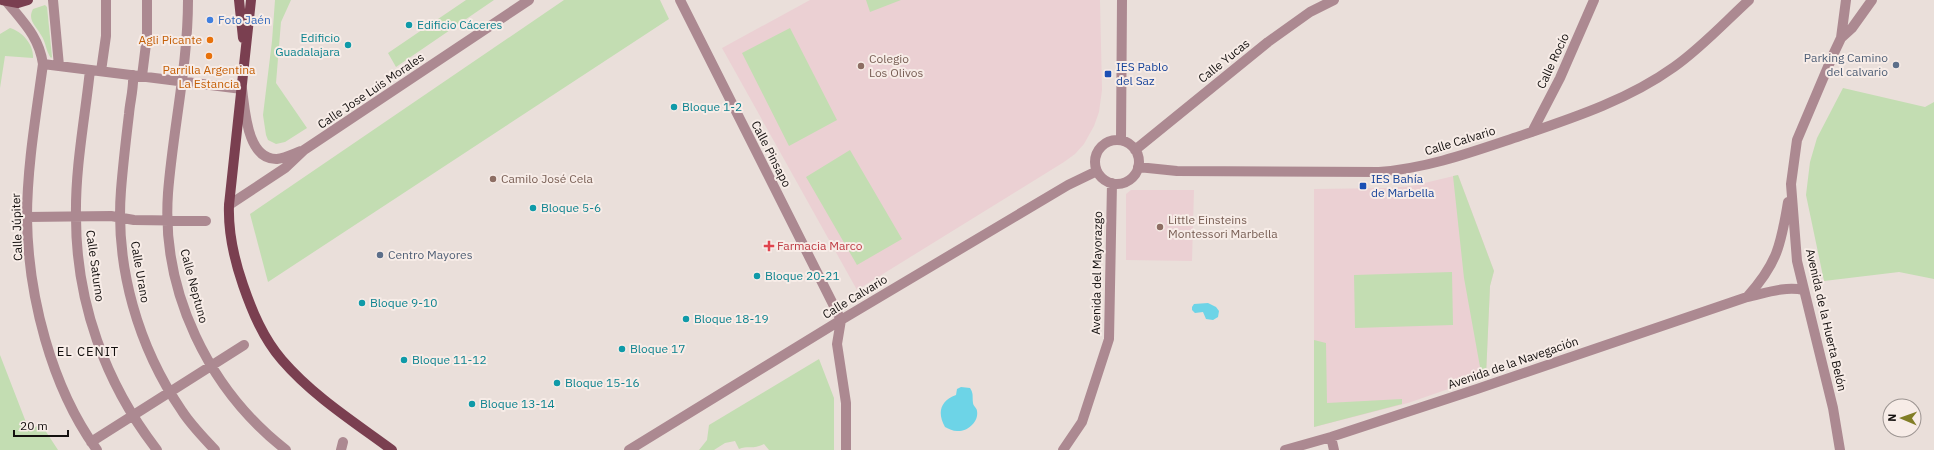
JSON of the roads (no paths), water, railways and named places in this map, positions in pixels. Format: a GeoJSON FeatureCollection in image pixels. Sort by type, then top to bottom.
{"type":"FeatureCollection","features":[{"type":"Feature","properties":{"kind":"main road"},"geometry":{"type":"LineString","coordinates":[[3,3],[18,3],[28,0]]}},
{"type":"Feature","properties":{"kind":"main road"},"geometry":{"type":"LineString","coordinates":[[239,0],[245,61]]}},
{"type":"Feature","properties":{"kind":"main road"},"geometry":{"type":"LineString","coordinates":[[251,0],[229,205],[229,222],[237,266],[250,304],[268,340],[281,359],[305,385],[392,450]]}},
{"type":"Feature","properties":{"kind":"street"},"geometry":{"type":"LineString","coordinates":[[53,0],[59,66]]}},
{"type":"Feature","properties":{"kind":"street"},"geometry":{"type":"LineString","coordinates":[[102,71],[106,36],[106,0]]}},
{"type":"Feature","properties":{"kind":"street","name":"Calle Urano"},"geometry":{"type":"LineString","coordinates":[[147,0],[147,36],[138,76],[124,158],[120,218],[125,272],[135,313],[151,356],[170,393],[190,422],[215,450]]}},
{"type":"Feature","properties":{"kind":"street","name":"Calle Neptuno"},"geometry":{"type":"LineString","coordinates":[[188,0],[187,45],[168,194],[168,220],[171,250],[183,304],[204,355],[235,399],[252,420],[270,438],[286,450]]}},
{"type":"Feature","properties":{"kind":"street","name":"Calle Jose Luis Morales"},"geometry":{"type":"LineString","coordinates":[[229,205],[285,168],[304,150],[529,0]]}},
{"type":"Feature","properties":{"kind":"street","name":"Calle Pinsapo"},"geometry":{"type":"LineString","coordinates":[[680,0],[841,320]]}},
{"type":"Feature","properties":{"kind":"street"},"geometry":{"type":"LineString","coordinates":[[1121,140],[1122,0]]}},
{"type":"Feature","properties":{"kind":"street","name":"Calle Yucas"},"geometry":{"type":"LineString","coordinates":[[1135,150],[1268,42],[1310,12],[1334,0]]}},
{"type":"Feature","properties":{"kind":"street","name":"Calle Rocío"},"geometry":{"type":"LineString","coordinates":[[1532,132],[1560,78],[1594,0]]}},
{"type":"Feature","properties":{"kind":"street","name":"Calle Calvario"},"geometry":{"type":"LineString","coordinates":[[1138,167],[1177,171],[1379,172],[1406,170],[1436,164],[1532,132],[1594,109],[1651,82],[1688,56],[1749,0]]}},
{"type":"Feature","properties":{"kind":"street","name":"Avenida de la Huerta Belón"},"geometry":{"type":"LineString","coordinates":[[1840,450],[1834,408],[1797,261],[1790,184],[1798,140],[1841,38],[1846,0]]}},
{"type":"Feature","properties":{"kind":"street","name":"Avenida de la Huerta Belón"},"geometry":{"type":"LineString","coordinates":[[1841,38],[1852,28],[1872,0]]}},
{"type":"Feature","properties":{"kind":"street","name":"Calle Júpiter"},"geometry":{"type":"LineString","coordinates":[[3,3],[36,38],[41,51],[43,64],[30,166],[27,217],[32,276],[45,337],[63,387],[94,446]]}},
{"type":"Feature","properties":{"kind":"street"},"geometry":{"type":"LineString","coordinates":[[43,64],[242,89],[250,137],[260,153],[276,159],[304,150]]}},
{"type":"Feature","properties":{"kind":"street","name":"Calle Saturno"},"geometry":{"type":"LineString","coordinates":[[90,70],[77,181],[77,244],[82,280],[95,336],[117,389],[132,415],[156,450]]}},
{"type":"Feature","properties":{"kind":"street"},"geometry":{"type":"LineString","coordinates":[[1121,140],[1132,145],[1135,150],[1138,155],[1138,167],[1135,173],[1126,182],[1112,183],[1100,177],[1095,164],[1097,151],[1107,141],[1121,140]]}},
{"type":"Feature","properties":{"kind":"street","name":"Calle Calvario"},"geometry":{"type":"LineString","coordinates":[[629,450],[841,320],[1068,185],[1097,171]]}},
{"type":"Feature","properties":{"kind":"street","name":"Avenida del Mayorazgo"},"geometry":{"type":"LineString","coordinates":[[1063,450],[1082,422],[1109,339],[1112,183]]}},
{"type":"Feature","properties":{"kind":"street","name":"Avenida de la Navegación"},"geometry":{"type":"LineString","coordinates":[[1747,297],[1764,278],[1773,264],[1784,229],[1790,184]]}},
{"type":"Feature","properties":{"kind":"street"},"geometry":{"type":"LineString","coordinates":[[27,217],[110,216],[134,220],[206,222]]}},
{"type":"Feature","properties":{"kind":"street","name":"Avenida de la Navegación"},"geometry":{"type":"LineString","coordinates":[[1285,450],[1331,437],[1747,297],[1780,289],[1794,288],[1804,290]]}},
{"type":"Feature","properties":{"kind":"street"},"geometry":{"type":"LineString","coordinates":[[841,320],[837,344],[846,403],[846,450]]}},
{"type":"Feature","properties":{"kind":"street"},"geometry":{"type":"LineString","coordinates":[[94,446],[132,415],[212,367],[244,345]]}},
{"type":"Feature","properties":{"kind":"street"},"geometry":{"type":"LineString","coordinates":[[1331,437],[1334,450]]}},
{"type":"Feature","properties":{"kind":"water"},"geometry":{"type":"Polygon","coordinates":[[[1208,303],[1216,307],[1219,311],[1218,317],[1213,320],[1206,319],[1203,312],[1195,313],[1192,310],[1194,304],[1208,303]]]}},
{"type":"Feature","properties":{"kind":"water"},"geometry":{"type":"Polygon","coordinates":[[[961,387],[970,388],[973,404],[977,410],[977,415],[972,426],[965,430],[956,431],[945,427],[941,417],[941,412],[943,404],[956,395],[957,389],[961,387]]]}},
{"type":"Feature","properties":{"kind":"place","name":"Foto Jaén"},"geometry":{"type":"Point","coordinates":[210,20]}},
{"type":"Feature","properties":{"kind":"place","name":"Edificio Cáceres"},"geometry":{"type":"Point","coordinates":[409,25]}},
{"type":"Feature","properties":{"kind":"place","name":"Agli Picante"},"geometry":{"type":"Point","coordinates":[210,40]}},
{"type":"Feature","properties":{"kind":"place","name":"Edificio Guadalajara"},"geometry":{"type":"Point","coordinates":[348,45]}},
{"type":"Feature","properties":{"kind":"place","name":"Parrilla Argentina La Estancia"},"geometry":{"type":"Point","coordinates":[209,56]}},
{"type":"Feature","properties":{"kind":"place","name":"Parking Camino del calvario"},"geometry":{"type":"Point","coordinates":[1896,65]}},
{"type":"Feature","properties":{"kind":"place","name":"Colegio Los Olivos"},"geometry":{"type":"Point","coordinates":[861,66]}},
{"type":"Feature","properties":{"kind":"place","name":"IES Pablo del Saz"},"geometry":{"type":"Point","coordinates":[1108,74]}},
{"type":"Feature","properties":{"kind":"place","name":"Bloque 1-2"},"geometry":{"type":"Point","coordinates":[674,107]}},
{"type":"Feature","properties":{"kind":"place","name":"Camilo José Cela"},"geometry":{"type":"Point","coordinates":[493,179]}},
{"type":"Feature","properties":{"kind":"place","name":"IES Bahía de Marbella"},"geometry":{"type":"Point","coordinates":[1363,186]}},
{"type":"Feature","properties":{"kind":"place","name":"Bloque 5-6"},"geometry":{"type":"Point","coordinates":[533,208]}},
{"type":"Feature","properties":{"kind":"place","name":"Little Einsteins Montessori Marbella"},"geometry":{"type":"Point","coordinates":[1160,227]}},
{"type":"Feature","properties":{"kind":"place","name":"Farmacia Marco"},"geometry":{"type":"Point","coordinates":[769,246]}},
{"type":"Feature","properties":{"kind":"place","name":"Centro Mayores"},"geometry":{"type":"Point","coordinates":[380,255]}},
{"type":"Feature","properties":{"kind":"place","name":"Bloque 20-21"},"geometry":{"type":"Point","coordinates":[757,276]}},
{"type":"Feature","properties":{"kind":"place","name":"Bloque 9-10"},"geometry":{"type":"Point","coordinates":[362,303]}},
{"type":"Feature","properties":{"kind":"place","name":"Bloque 18-19"},"geometry":{"type":"Point","coordinates":[686,319]}},
{"type":"Feature","properties":{"kind":"place","name":"Bloque 17"},"geometry":{"type":"Point","coordinates":[622,349]}},
{"type":"Feature","properties":{"kind":"place","name":"Bloque 11-12"},"geometry":{"type":"Point","coordinates":[404,360]}},
{"type":"Feature","properties":{"kind":"place","name":"Bloque 15-16"},"geometry":{"type":"Point","coordinates":[557,383]}},
{"type":"Feature","properties":{"kind":"place","name":"Bloque 13-14"},"geometry":{"type":"Point","coordinates":[472,404]}},
{"type":"Feature","properties":{"kind":"district","name":"EL CENIT"},"geometry":{"type":"Point","coordinates":[88,351]}}]}
